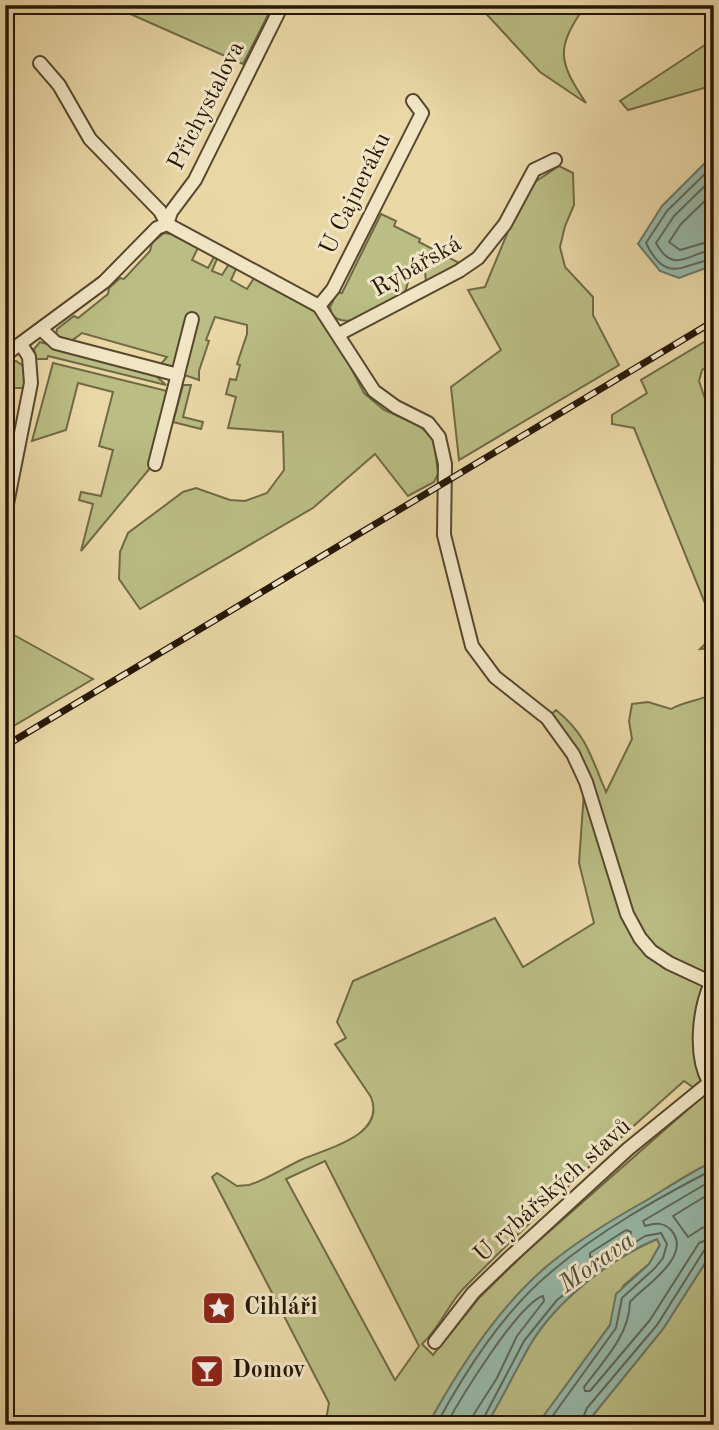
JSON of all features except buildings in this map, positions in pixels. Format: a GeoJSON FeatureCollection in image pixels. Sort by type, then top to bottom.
{"type":"FeatureCollection","features":[{"type":"Feature","properties":{"kind":"street","name":"Přichystalova"},"geometry":{"type":"LineString","coordinates":[[167,225],[169,215],[201,167],[282,5]]}},
{"type":"Feature","properties":{"kind":"street","name":"Přichystalova"},"geometry":{"type":"LineString","coordinates":[[40,63],[59,85],[90,139],[160,211],[167,225]]}},
{"type":"Feature","properties":{"kind":"street","name":"U Cajneráku"},"geometry":{"type":"LineString","coordinates":[[319,306],[333,289],[422,113],[413,101]]}},
{"type":"Feature","properties":{"kind":"street","name":"Rybářská"},"geometry":{"type":"LineString","coordinates":[[340,334],[459,271],[478,258],[505,224],[534,170],[555,160]]}},
{"type":"Feature","properties":{"kind":"street","name":"Přichystalova"},"geometry":{"type":"LineString","coordinates":[[5,355],[42,330],[109,277],[157,228],[167,225]]}},
{"type":"Feature","properties":{"kind":"street"},"geometry":{"type":"LineString","coordinates":[[167,225],[319,306]]}},
{"type":"Feature","properties":{"kind":"street","name":"U rybářských stavů"},"geometry":{"type":"LineString","coordinates":[[319,306],[340,334],[374,391],[396,407],[428,423],[442,442],[445,464],[444,535],[464,622],[477,657],[495,677],[547,718],[573,754],[586,782],[627,914],[640,938],[660,957],[712,984],[703,1006],[701,1035],[704,1066],[712,1080],[628,1149],[507,1260],[473,1293],[435,1342]]}},
{"type":"Feature","properties":{"kind":"street"},"geometry":{"type":"LineString","coordinates":[[156,464],[192,320]]}},
{"type":"Feature","properties":{"kind":"street"},"geometry":{"type":"LineString","coordinates":[[42,330],[56,343],[178,375]]}},
{"type":"Feature","properties":{"kind":"street"},"geometry":{"type":"LineString","coordinates":[[5,514],[31,383],[29,357],[22,345]]}},
{"type":"Feature","properties":{"kind":"green space"},"geometry":{"type":"Polygon","coordinates":[[[110,5],[273,5],[243,64],[110,5]]]}},
{"type":"Feature","properties":{"kind":"green space"},"geometry":{"type":"Polygon","coordinates":[[[478,5],[586,5],[569,33],[564,54],[570,76],[586,103],[540,72],[478,5]]]}},
{"type":"Feature","properties":{"kind":"green space"},"geometry":{"type":"Polygon","coordinates":[[[714,39],[714,93],[707,87],[628,110],[620,101],[714,39]]]}},
{"type":"Feature","properties":{"kind":"green space"},"geometry":{"type":"Polygon","coordinates":[[[559,166],[573,173],[574,205],[560,247],[565,267],[593,297],[593,315],[619,365],[459,460],[451,387],[501,350],[468,290],[485,287],[526,188],[559,166]]]}},
{"type":"Feature","properties":{"kind":"green space"},"geometry":{"type":"Polygon","coordinates":[[[381,214],[396,221],[394,226],[420,239],[419,242],[463,265],[426,282],[424,261],[415,258],[404,296],[367,316],[346,321],[338,319],[331,313],[330,307],[337,293],[342,293],[381,214]]]}},
{"type":"Feature","properties":{"kind":"green space"},"geometry":{"type":"Polygon","coordinates":[[[164,233],[198,248],[192,260],[208,268],[214,257],[217,259],[212,271],[222,275],[229,264],[236,269],[231,280],[247,289],[254,278],[316,312],[334,335],[364,393],[384,410],[419,425],[434,440],[438,474],[434,482],[408,496],[375,454],[313,508],[140,609],[119,579],[120,552],[128,533],[183,492],[196,488],[230,500],[245,501],[267,493],[284,470],[283,432],[228,428],[236,397],[226,394],[230,379],[236,380],[240,365],[237,364],[247,334],[247,325],[215,317],[206,340],[209,341],[199,371],[199,380],[159,366],[167,357],[82,333],[70,342],[56,335],[57,329],[74,316],[78,318],[108,294],[109,288],[120,278],[124,279],[150,251],[152,243],[164,233]]]}},
{"type":"Feature","properties":{"kind":"green space"},"geometry":{"type":"Polygon","coordinates":[[[714,336],[714,361],[702,370],[699,381],[714,425],[714,648],[700,649],[707,642],[713,623],[634,428],[612,424],[612,415],[647,393],[641,380],[714,336]]]}},
{"type":"Feature","properties":{"kind":"green space"},"geometry":{"type":"Polygon","coordinates":[[[40,342],[155,375],[166,385],[48,356],[47,359],[36,359],[34,349],[40,342]]]}},
{"type":"Feature","properties":{"kind":"green space"},"geometry":{"type":"Polygon","coordinates":[[[16,361],[25,367],[25,388],[13,388],[5,422],[5,363],[16,361]]]}},
{"type":"Feature","properties":{"kind":"green space"},"geometry":{"type":"Polygon","coordinates":[[[53,363],[167,391],[151,467],[81,551],[93,504],[79,500],[81,492],[101,496],[113,450],[99,446],[113,392],[78,383],[66,430],[32,441],[53,363]]]}},
{"type":"Feature","properties":{"kind":"green space"},"geometry":{"type":"Polygon","coordinates":[[[183,385],[191,385],[183,417],[203,422],[201,429],[173,422],[183,385]]]}},
{"type":"Feature","properties":{"kind":"green space"},"geometry":{"type":"Polygon","coordinates":[[[5,630],[93,679],[5,731],[5,630]]]}},
{"type":"Feature","properties":{"kind":"green space"},"geometry":{"type":"Polygon","coordinates":[[[714,693],[714,1161],[596,1230],[546,1267],[511,1301],[480,1340],[428,1425],[325,1425],[329,1403],[212,1177],[217,1173],[237,1186],[249,1185],[340,1145],[363,1130],[370,1121],[373,1110],[371,1097],[335,1044],[346,1038],[337,1022],[353,981],[495,918],[523,967],[594,923],[579,863],[585,777],[547,718],[556,710],[575,728],[587,747],[606,792],[632,739],[629,721],[632,704],[648,702],[671,709],[714,693]],[[684,1081],[572,1183],[463,1289],[422,1344],[433,1355],[479,1298],[526,1252],[704,1095],[684,1081]],[[325,1161],[286,1179],[395,1380],[419,1346],[325,1161]]]}},
{"type":"Feature","properties":{"kind":"green space"},"geometry":{"type":"Polygon","coordinates":[[[657,1239],[660,1245],[649,1264],[623,1286],[610,1325],[537,1425],[486,1425],[530,1345],[554,1312],[603,1270],[657,1239]]]}},
{"type":"Feature","properties":{"kind":"green space"},"geometry":{"type":"Polygon","coordinates":[[[714,1249],[714,1425],[585,1425],[663,1329],[714,1249]]]}},
{"type":"Feature","properties":{"kind":"water"},"geometry":{"type":"Polygon","coordinates":[[[714,154],[714,265],[679,278],[660,271],[638,244],[662,206],[714,154]]]}},
{"type":"Feature","properties":{"kind":"water","name":"Morava"},"geometry":{"type":"Polygon","coordinates":[[[714,1161],[714,1249],[663,1329],[585,1425],[537,1425],[610,1325],[616,1294],[649,1264],[660,1245],[657,1239],[604,1269],[569,1297],[554,1313],[530,1345],[486,1425],[428,1425],[480,1340],[511,1301],[546,1267],[596,1230],[714,1161]]]}},
{"type":"Feature","properties":{"kind":"railway"},"geometry":{"type":"LineString","coordinates":[[5,746],[714,321]]}},
{"type":"Feature","properties":{"kind":"place","name":"Cihláři"},"geometry":{"type":"Point","coordinates":[219,1308]}},
{"type":"Feature","properties":{"kind":"place","name":"Domov"},"geometry":{"type":"Point","coordinates":[207,1371]}}]}
